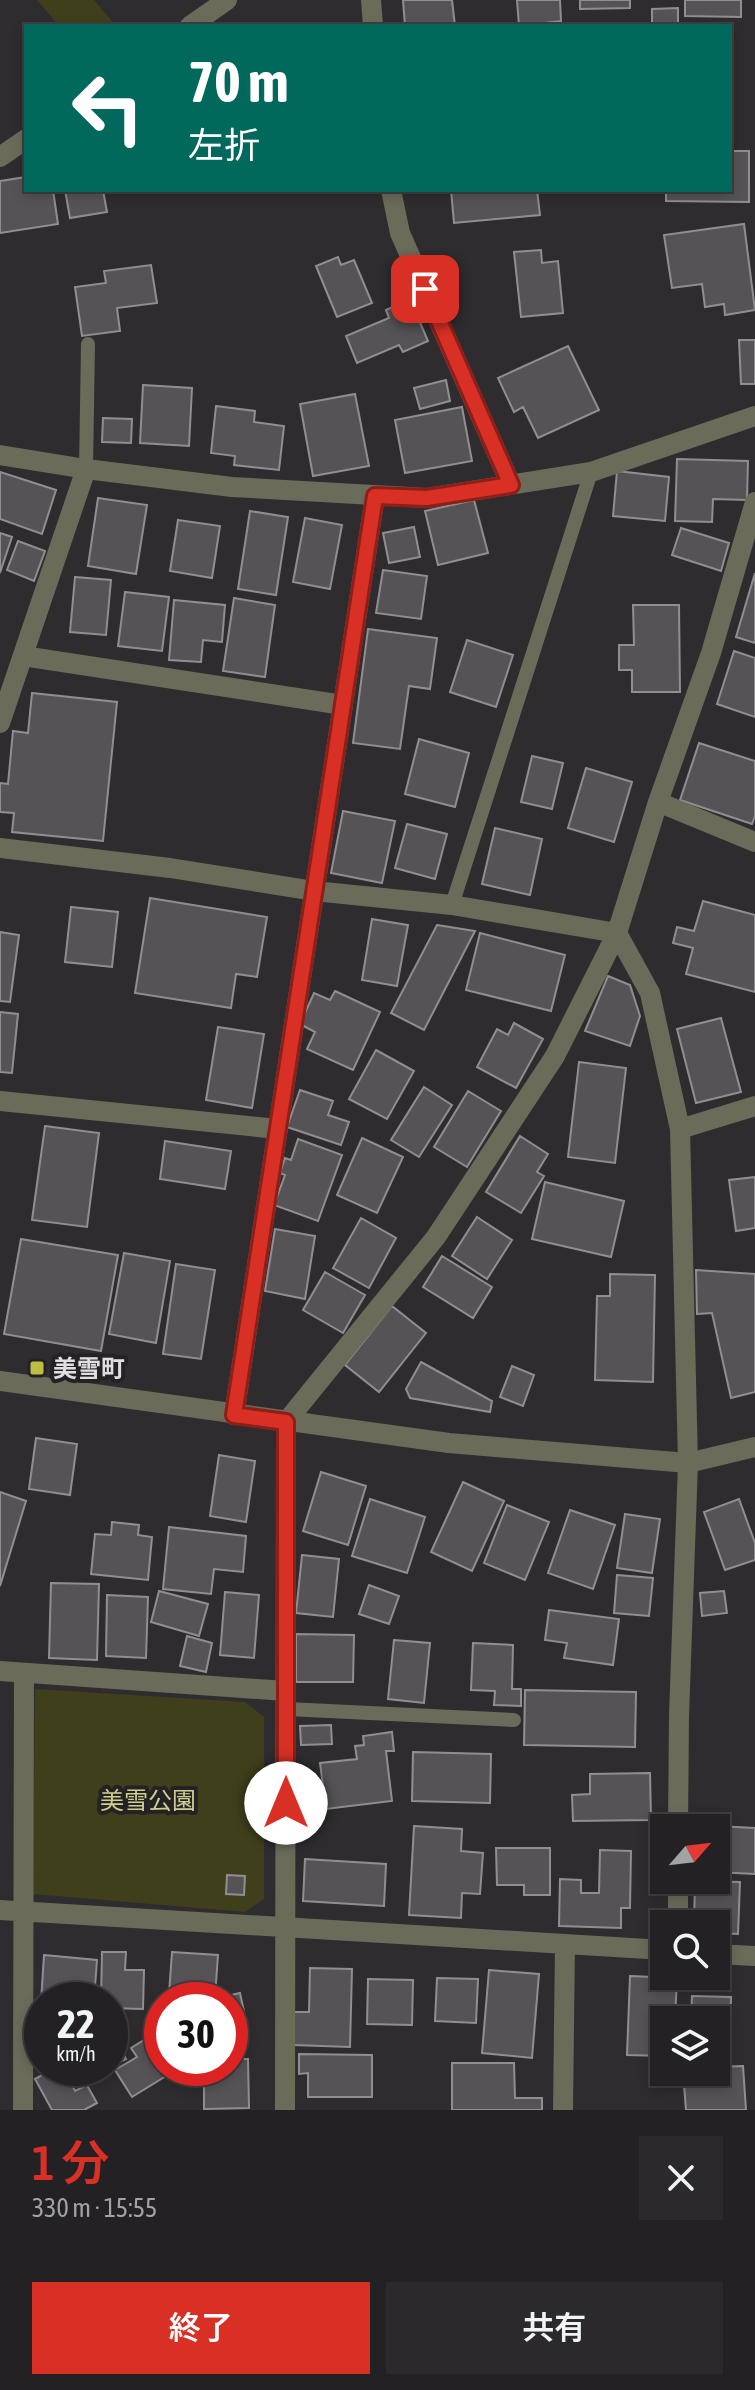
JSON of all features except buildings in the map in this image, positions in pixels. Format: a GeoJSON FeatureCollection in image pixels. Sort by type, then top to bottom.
{"type":"FeatureCollection","features":[{"type":"Feature","properties":{"kind":"street"},"geometry":{"type":"LineString","coordinates":[[193,24],[227,0]]}},
{"type":"Feature","properties":{"kind":"street"},"geometry":{"type":"LineString","coordinates":[[371,0],[373,24]]}},
{"type":"Feature","properties":{"kind":"street"},"geometry":{"type":"LineString","coordinates":[[0,157],[24,140]]}},
{"type":"Feature","properties":{"kind":"street"},"geometry":{"type":"LineString","coordinates":[[391,192],[400,233],[511,485]]}},
{"type":"Feature","properties":{"kind":"street"},"geometry":{"type":"LineString","coordinates":[[0,455],[232,487],[427,498],[591,472],[755,416]]}},
{"type":"Feature","properties":{"kind":"street"},"geometry":{"type":"LineString","coordinates":[[0,723],[86,469]]}},
{"type":"Feature","properties":{"kind":"street"},"geometry":{"type":"LineString","coordinates":[[234,1415],[375,496]]}},
{"type":"Feature","properties":{"kind":"street"},"geometry":{"type":"LineString","coordinates":[[285,2110],[286,1422],[436,1237],[555,1056],[617,933],[658,802],[711,653],[755,502]]}},
{"type":"Feature","properties":{"kind":"street"},"geometry":{"type":"LineString","coordinates":[[23,656],[343,705]]}},
{"type":"Feature","properties":{"kind":"street"},"geometry":{"type":"LineString","coordinates":[[658,802],[755,842]]}},
{"type":"Feature","properties":{"kind":"street"},"geometry":{"type":"LineString","coordinates":[[0,848],[170,868],[314,891],[452,905],[617,933]]}},
{"type":"Feature","properties":{"kind":"street"},"geometry":{"type":"LineString","coordinates":[[617,933],[650,993],[680,1129],[688,1463],[678,1814]]}},
{"type":"Feature","properties":{"kind":"street"},"geometry":{"type":"LineString","coordinates":[[0,1101],[278,1129]]}},
{"type":"Feature","properties":{"kind":"street"},"geometry":{"type":"LineString","coordinates":[[680,1129],[755,1106]]}},
{"type":"Feature","properties":{"kind":"street"},"geometry":{"type":"LineString","coordinates":[[0,1381],[449,1443],[688,1463],[755,1447]]}},
{"type":"Feature","properties":{"kind":"street"},"geometry":{"type":"LineString","coordinates":[[0,1671],[286,1700]]}},
{"type":"Feature","properties":{"kind":"street"},"geometry":{"type":"LineString","coordinates":[[23,2110],[24,1673]]}},
{"type":"Feature","properties":{"kind":"street"},"geometry":{"type":"LineString","coordinates":[[0,1910],[650,1949]]}},
{"type":"Feature","properties":{"kind":"street"},"geometry":{"type":"LineString","coordinates":[[563,2110],[565,1944]]}},
{"type":"Feature","properties":{"kind":"street"},"geometry":{"type":"LineString","coordinates":[[730,1955],[755,1956]]}},
{"type":"Feature","properties":{"kind":"lane"},"geometry":{"type":"LineString","coordinates":[[86,469],[88,344]]}},
{"type":"Feature","properties":{"kind":"lane"},"geometry":{"type":"LineString","coordinates":[[452,905],[591,472]]}},
{"type":"Feature","properties":{"kind":"lane"},"geometry":{"type":"LineString","coordinates":[[286,1700],[514,1720]]}},
{"type":"Feature","properties":{"kind":"green space"},"geometry":{"type":"Polygon","coordinates":[[[37,0],[94,0],[114,24],[57,24],[37,0]]]}},
{"type":"Feature","properties":{"kind":"green space","name":"美雪公園"},"geometry":{"type":"Polygon","coordinates":[[[35,1689],[245,1702],[264,1717],[264,1899],[245,1912],[33,1894],[35,1689]]]}},
{"type":"Feature","properties":{"kind":"place","name":"美雪町"},"geometry":{"type":"Point","coordinates":[37,1368]}},
{"type":"Feature","properties":{"kind":"route"},"geometry":{"type":"LineString","coordinates":[[286,1803],[286,1422],[234,1415],[375,496],[427,498],[511,485],[425,289]]}}]}
